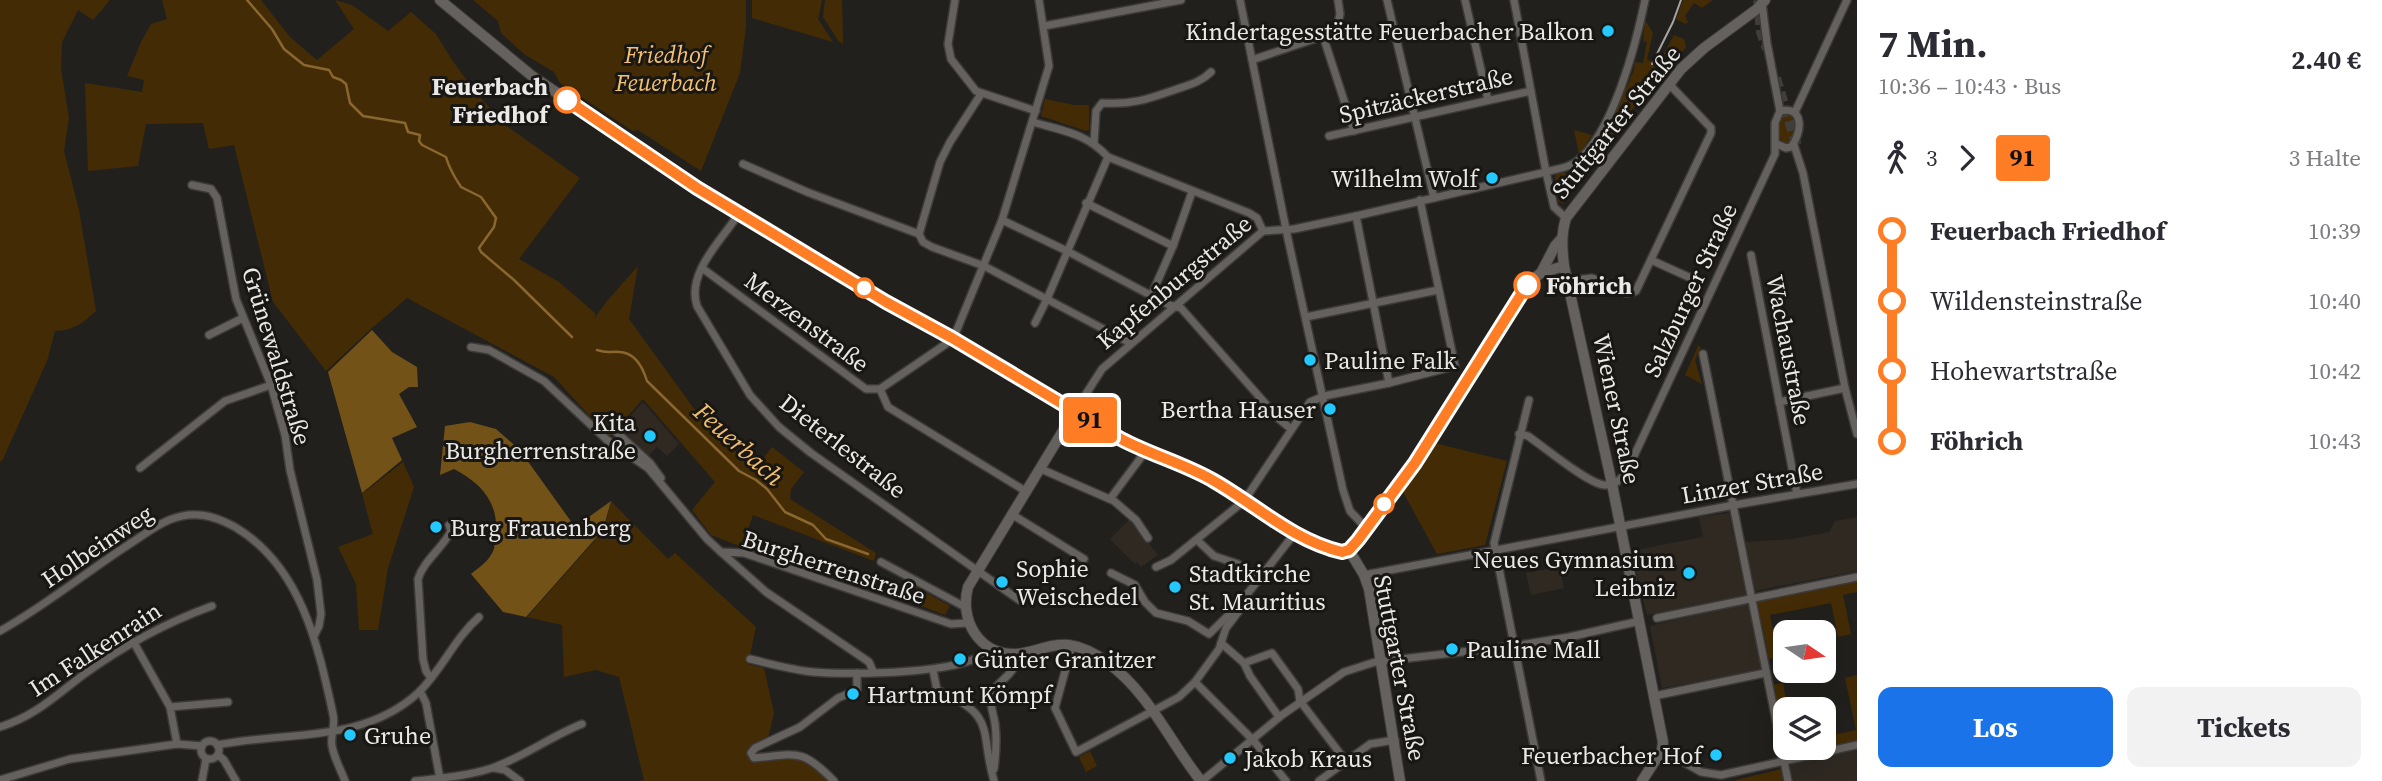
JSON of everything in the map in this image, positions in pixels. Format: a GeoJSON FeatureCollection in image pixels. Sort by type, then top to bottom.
{"type":"FeatureCollection","features":[{"type":"Feature","properties":{"kind":"main road"},"geometry":{"type":"LineString","coordinates":[[440,0],[555,92],[697,188],[886,302],[1145,452],[1213,480],[1296,533],[1336,551],[1349,550]]}},
{"type":"Feature","properties":{"kind":"main road","name":"Stuttgarter Straße"},"geometry":{"type":"LineString","coordinates":[[1566,218],[1669,84],[1697,54],[1757,9],[1763,1]]}},
{"type":"Feature","properties":{"kind":"main road","name":"Wiener Straße"},"geometry":{"type":"LineString","coordinates":[[1566,218],[1562,238],[1564,266],[1640,621],[1663,742],[1662,750]]}},
{"type":"Feature","properties":{"kind":"main road","name":"Stuttgarter Straße"},"geometry":{"type":"LineString","coordinates":[[1400,781],[1382,661],[1364,575],[1349,550],[1367,529],[1428,442],[1529,282],[1541,273],[1562,238]]}},
{"type":"Feature","properties":{"kind":"main road"},"geometry":{"type":"LineString","coordinates":[[1541,273],[1564,266]]}},
{"type":"Feature","properties":{"kind":"main road","name":"Kapfenburgstraße"},"geometry":{"type":"LineString","coordinates":[[965,607],[968,587],[1075,411]]}},
{"type":"Feature","properties":{"kind":"main road"},"geometry":{"type":"LineString","coordinates":[[965,607],[968,623],[989,648],[1016,654],[1053,645],[1072,646],[1094,654],[1111,665],[1154,711],[1202,781]]}},
{"type":"Feature","properties":{"kind":"main road"},"geometry":{"type":"LineString","coordinates":[[1642,781],[1662,750]]}},
{"type":"Feature","properties":{"kind":"street"},"geometry":{"type":"LineString","coordinates":[[955,0],[949,55],[972,88],[981,94],[1036,111]]}},
{"type":"Feature","properties":{"kind":"street"},"geometry":{"type":"LineString","coordinates":[[880,389],[952,338],[984,266],[1002,220],[1049,66],[1039,0]]}},
{"type":"Feature","properties":{"kind":"street"},"geometry":{"type":"LineString","coordinates":[[1044,26],[1181,0]]}},
{"type":"Feature","properties":{"kind":"street"},"geometry":{"type":"LineString","coordinates":[[1240,0],[1286,229],[1350,511],[1367,529]]}},
{"type":"Feature","properties":{"kind":"street"},"geometry":{"type":"LineString","coordinates":[[1252,60],[1323,36],[1337,28],[1339,0]]}},
{"type":"Feature","properties":{"kind":"street"},"geometry":{"type":"LineString","coordinates":[[1388,0],[1433,198]]}},
{"type":"Feature","properties":{"kind":"street"},"geometry":{"type":"LineString","coordinates":[[1465,0],[1488,100]]}},
{"type":"Feature","properties":{"kind":"street"},"geometry":{"type":"LineString","coordinates":[[1514,0],[1546,172],[1555,207],[1566,218]]}},
{"type":"Feature","properties":{"kind":"street","name":"Kapfenburgstraße"},"geometry":{"type":"LineString","coordinates":[[1075,411],[1097,374],[1263,231],[1356,216],[1546,172],[1571,165],[1578,160],[1599,134],[1632,61],[1645,0]]}},
{"type":"Feature","properties":{"kind":"street"},"geometry":{"type":"LineString","coordinates":[[1846,0],[1795,112],[1798,123],[1794,145],[1803,173],[1845,388],[1857,434]]}},
{"type":"Feature","properties":{"kind":"street"},"geometry":{"type":"LineString","coordinates":[[1763,1],[1766,43],[1780,111]]}},
{"type":"Feature","properties":{"kind":"street"},"geometry":{"type":"LineString","coordinates":[[1323,36],[1354,131]]}},
{"type":"Feature","properties":{"kind":"street"},"geometry":{"type":"LineString","coordinates":[[1094,143],[1096,111],[1102,103],[1118,104],[1154,99],[1203,80],[1211,72]]}},
{"type":"Feature","properties":{"kind":"street"},"geometry":{"type":"LineString","coordinates":[[1567,281],[1592,278],[1626,293],[1636,291],[1711,133],[1711,128],[1669,84]]}},
{"type":"Feature","properties":{"kind":"street","name":"Spitzäckerstraße"},"geometry":{"type":"LineString","coordinates":[[1329,136],[1531,91]]}},
{"type":"Feature","properties":{"kind":"street"},"geometry":{"type":"LineString","coordinates":[[981,94],[940,162],[919,234],[923,242],[984,266],[1130,343]]}},
{"type":"Feature","properties":{"kind":"street"},"geometry":{"type":"LineString","coordinates":[[1794,145],[1786,148],[1777,144],[1774,131],[1776,116],[1780,111],[1789,109],[1795,112]]}},
{"type":"Feature","properties":{"kind":"street"},"geometry":{"type":"LineString","coordinates":[[1033,122],[1094,143],[1108,157],[1249,213],[1257,218],[1263,231]]}},
{"type":"Feature","properties":{"kind":"street","name":"Salzburger Straße"},"geometry":{"type":"LineString","coordinates":[[1612,484],[1627,471],[1772,162],[1777,144]]}},
{"type":"Feature","properties":{"kind":"street"},"geometry":{"type":"LineString","coordinates":[[1035,323],[1108,157]]}},
{"type":"Feature","properties":{"kind":"street"},"geometry":{"type":"LineString","coordinates":[[743,164],[807,192],[919,234]]}},
{"type":"Feature","properties":{"kind":"street","name":"Grünewaldstraße"},"geometry":{"type":"LineString","coordinates":[[192,185],[211,189],[217,198],[232,281],[243,318],[271,385],[285,435],[317,580],[321,614],[314,636]]}},
{"type":"Feature","properties":{"kind":"street"},"geometry":{"type":"LineString","coordinates":[[1151,296],[1173,246],[1192,192]]}},
{"type":"Feature","properties":{"kind":"street"},"geometry":{"type":"LineString","coordinates":[[1156,567],[1197,540],[1244,501],[1310,402],[1324,396],[1455,366],[1420,201]]}},
{"type":"Feature","properties":{"kind":"street"},"geometry":{"type":"LineString","coordinates":[[1086,203],[1173,246]]}},
{"type":"Feature","properties":{"kind":"street","name":"Dieterlestraße"},"geometry":{"type":"LineString","coordinates":[[740,212],[702,268],[694,284],[694,297],[739,378],[761,410],[811,453],[1019,600]]}},
{"type":"Feature","properties":{"kind":"street"},"geometry":{"type":"LineString","coordinates":[[1356,216],[1389,383]]}},
{"type":"Feature","properties":{"kind":"street"},"geometry":{"type":"LineString","coordinates":[[1002,220],[1181,309],[1291,429]]}},
{"type":"Feature","properties":{"kind":"street","name":"Wachaustraße"},"geometry":{"type":"LineString","coordinates":[[1751,255],[1797,495]]}},
{"type":"Feature","properties":{"kind":"street"},"geometry":{"type":"LineString","coordinates":[[1651,260],[1693,279]]}},
{"type":"Feature","properties":{"kind":"street","name":"Merzenstraße"},"geometry":{"type":"LineString","coordinates":[[702,268],[862,387],[880,389],[888,407],[1027,492]]}},
{"type":"Feature","properties":{"kind":"street"},"geometry":{"type":"LineString","coordinates":[[1306,317],[1438,290]]}},
{"type":"Feature","properties":{"kind":"street"},"geometry":{"type":"LineString","coordinates":[[209,335],[243,318]]}},
{"type":"Feature","properties":{"kind":"street","name":"Burgherrenstraße"},"geometry":{"type":"LineString","coordinates":[[471,347],[489,350],[544,381],[607,440],[648,468],[721,552],[744,553],[951,624],[968,623]]}},
{"type":"Feature","properties":{"kind":"street"},"geometry":{"type":"LineString","coordinates":[[1703,354],[1788,781]]}},
{"type":"Feature","properties":{"kind":"street"},"geometry":{"type":"LineString","coordinates":[[140,468],[225,401],[271,385]]}},
{"type":"Feature","properties":{"kind":"street"},"geometry":{"type":"LineString","coordinates":[[1779,402],[1845,388]]}},
{"type":"Feature","properties":{"kind":"street"},"geometry":{"type":"LineString","coordinates":[[1529,400],[1494,543],[1541,781]]}},
{"type":"Feature","properties":{"kind":"street"},"geometry":{"type":"LineString","coordinates":[[614,430],[650,463],[659,474],[661,482]]}},
{"type":"Feature","properties":{"kind":"street"},"geometry":{"type":"LineString","coordinates":[[1519,434],[1528,436],[1595,483],[1612,484]]}},
{"type":"Feature","properties":{"kind":"street"},"geometry":{"type":"LineString","coordinates":[[1110,499],[1145,452]]}},
{"type":"Feature","properties":{"kind":"street"},"geometry":{"type":"LineString","coordinates":[[1041,469],[1110,499],[1130,514],[1148,538]]}},
{"type":"Feature","properties":{"kind":"street","name":"Linzer Straße"},"geometry":{"type":"LineString","coordinates":[[1364,575],[1857,484]]}},
{"type":"Feature","properties":{"kind":"street","name":"Holbeinweg"},"geometry":{"type":"LineString","coordinates":[[0,631],[168,520],[194,514],[207,514],[223,520],[256,541],[296,590],[314,636],[334,718],[332,747],[345,781]]}},
{"type":"Feature","properties":{"kind":"street"},"geometry":{"type":"LineString","coordinates":[[1013,515],[1084,559]]}},
{"type":"Feature","properties":{"kind":"street"},"geometry":{"type":"LineString","coordinates":[[431,678],[426,671],[424,659],[418,579],[421,568],[447,539],[451,531],[449,524]]}},
{"type":"Feature","properties":{"kind":"street"},"geometry":{"type":"LineString","coordinates":[[1111,573],[1135,585],[1145,602],[1156,613],[1188,621],[1209,635],[1241,602],[1296,533]]}},
{"type":"Feature","properties":{"kind":"street"},"geometry":{"type":"LineString","coordinates":[[1197,540],[1214,556],[1241,566],[1258,581]]}},
{"type":"Feature","properties":{"kind":"street"},"geometry":{"type":"LineString","coordinates":[[721,552],[766,592],[869,662],[873,671]]}},
{"type":"Feature","properties":{"kind":"street"},"geometry":{"type":"LineString","coordinates":[[881,562],[965,607]]}},
{"type":"Feature","properties":{"kind":"street"},"geometry":{"type":"LineString","coordinates":[[1657,618],[1857,577]]}},
{"type":"Feature","properties":{"kind":"street"},"geometry":{"type":"LineString","coordinates":[[1072,646],[1055,708],[1076,752],[1179,697],[1195,682],[1222,643],[1226,628],[1239,611],[1241,602]]}},
{"type":"Feature","properties":{"kind":"street","name":"Im Falkenrain"},"geometry":{"type":"LineString","coordinates":[[0,727],[40,709],[82,676],[134,641],[176,618],[212,606]]}},
{"type":"Feature","properties":{"kind":"street"},"geometry":{"type":"LineString","coordinates":[[0,780],[70,759],[177,744],[202,746],[211,741],[217,745],[333,732],[368,723],[384,716],[420,691],[479,617]]}},
{"type":"Feature","properties":{"kind":"street"},"geometry":{"type":"LineString","coordinates":[[1202,781],[1279,717],[1344,671],[1382,661],[1569,637],[1640,621]]}},
{"type":"Feature","properties":{"kind":"street"},"geometry":{"type":"LineString","coordinates":[[134,641],[170,707],[177,744]]}},
{"type":"Feature","properties":{"kind":"street"},"geometry":{"type":"LineString","coordinates":[[1222,643],[1244,663],[1279,717]]}},
{"type":"Feature","properties":{"kind":"street"},"geometry":{"type":"LineString","coordinates":[[750,659],[812,672],[933,670],[977,660],[986,654],[989,648]]}},
{"type":"Feature","properties":{"kind":"street"},"geometry":{"type":"LineString","coordinates":[[1244,663],[1272,653],[1298,689],[1300,701],[1345,761]]}},
{"type":"Feature","properties":{"kind":"street"},"geometry":{"type":"LineString","coordinates":[[993,779],[996,729],[992,696],[1013,671],[1016,654]]}},
{"type":"Feature","properties":{"kind":"street"},"geometry":{"type":"LineString","coordinates":[[933,670],[937,690],[962,700],[980,719],[986,733],[993,779]]}},
{"type":"Feature","properties":{"kind":"street"},"geometry":{"type":"LineString","coordinates":[[834,781],[808,757],[780,755],[754,758],[752,750],[800,727],[838,698],[857,690],[857,673]]}},
{"type":"Feature","properties":{"kind":"street"},"geometry":{"type":"LineString","coordinates":[[1654,696],[1765,673]]}},
{"type":"Feature","properties":{"kind":"street"},"geometry":{"type":"LineString","coordinates":[[1195,682],[1253,740],[1286,781]]}},
{"type":"Feature","properties":{"kind":"street"},"geometry":{"type":"LineString","coordinates":[[420,691],[426,703],[440,779]]}},
{"type":"Feature","properties":{"kind":"street"},"geometry":{"type":"LineString","coordinates":[[170,707],[228,702]]}},
{"type":"Feature","properties":{"kind":"street"},"geometry":{"type":"LineString","coordinates":[[415,781],[440,779],[493,767],[560,732],[582,724]]}},
{"type":"Feature","properties":{"kind":"street"},"geometry":{"type":"LineString","coordinates":[[1319,781],[1370,744],[1395,740]]}},
{"type":"Feature","properties":{"kind":"street"},"geometry":{"type":"LineString","coordinates":[[217,745],[218,755],[236,781]]}},
{"type":"Feature","properties":{"kind":"street"},"geometry":{"type":"LineString","coordinates":[[1662,750],[1707,775],[1721,775],[1857,745]]}},
{"type":"Feature","properties":{"kind":"street"},"geometry":{"type":"LineString","coordinates":[[202,746],[201,753],[206,759]]}},
{"type":"Feature","properties":{"kind":"street"},"geometry":{"type":"LineString","coordinates":[[206,759],[213,759],[218,755]]}},
{"type":"Feature","properties":{"kind":"street"},"geometry":{"type":"LineString","coordinates":[[202,781],[206,759]]}},
{"type":"Feature","properties":{"kind":"street"},"geometry":{"type":"LineString","coordinates":[[493,767],[505,770],[520,781]]}},
{"type":"Feature","properties":{"kind":"shaded area"},"geometry":{"type":"Polygon","coordinates":[[[372,330],[392,352],[417,367],[418,387],[409,387],[399,394],[417,427],[392,438],[402,460],[362,493],[328,372],[372,330]]]}},
{"type":"Feature","properties":{"kind":"shaded area","name":"Kita Burgherrenstraße"},"geometry":{"type":"Polygon","coordinates":[[[643,402],[679,444],[667,456],[657,447],[649,455],[619,429],[643,402]]]}},
{"type":"Feature","properties":{"kind":"shaded area"},"geometry":{"type":"Polygon","coordinates":[[[470,422],[496,429],[519,449],[575,527],[611,501],[603,530],[526,617],[503,612],[471,574],[487,561],[494,548],[495,516],[488,497],[473,481],[454,469],[440,475],[445,426],[470,422]]]}},
{"type":"Feature","properties":{"kind":"shaded area","name":"Neues Gymnasium Leibniz"},"geometry":{"type":"Polygon","coordinates":[[[1729,513],[1746,595],[1647,615],[1631,551],[1703,537],[1699,517],[1729,513]]]}},
{"type":"Feature","properties":{"kind":"shaded area"},"geometry":{"type":"Polygon","coordinates":[[[1857,517],[1857,571],[1755,591],[1745,542],[1792,539],[1829,532],[1835,521],[1857,517]]]}},
{"type":"Feature","properties":{"kind":"shaded area"},"geometry":{"type":"Polygon","coordinates":[[[1130,519],[1158,555],[1141,567],[1110,539],[1130,519]]]}},
{"type":"Feature","properties":{"kind":"shaded area"},"geometry":{"type":"Polygon","coordinates":[[[1559,567],[1564,588],[1531,595],[1526,573],[1559,567]]]}},
{"type":"Feature","properties":{"kind":"shaded area"},"geometry":{"type":"Polygon","coordinates":[[[1748,603],[1762,670],[1662,688],[1650,626],[1748,603]]]}},
{"type":"Feature","properties":{"kind":"shaded area"},"geometry":{"type":"Polygon","coordinates":[[[1857,748],[1857,781],[1793,781],[1789,762],[1836,760],[1836,752],[1857,748]]]}},
{"type":"Feature","properties":{"kind":"green space"},"geometry":{"type":"Polygon","coordinates":[[[0,0],[110,0],[93,20],[78,10],[62,42],[61,69],[69,118],[64,151],[79,210],[96,311],[78,325],[55,331],[47,361],[2,461],[0,461],[0,0]]]}},
{"type":"Feature","properties":{"kind":"green space"},"geometry":{"type":"Polygon","coordinates":[[[162,0],[261,0],[290,37],[317,60],[354,29],[335,0],[352,5],[388,31],[411,12],[436,34],[476,93],[508,127],[580,178],[519,259],[559,282],[596,314],[594,319],[638,266],[629,319],[695,410],[742,458],[780,482],[759,464],[772,447],[804,472],[791,489],[790,499],[876,553],[874,561],[753,515],[742,547],[711,535],[692,510],[715,482],[643,399],[609,437],[554,377],[407,298],[326,371],[273,302],[234,145],[209,149],[203,123],[146,124],[138,166],[88,171],[85,83],[142,92],[144,80],[127,76],[151,24],[167,19],[162,0]]]}},
{"type":"Feature","properties":{"kind":"green space","name":"Friedhof Feuerbach"},"geometry":{"type":"Polygon","coordinates":[[[473,0],[746,0],[746,27],[740,73],[701,171],[560,83],[554,72],[524,54],[501,33],[498,21],[473,0]]]}},
{"type":"Feature","properties":{"kind":"green space"},"geometry":{"type":"Polygon","coordinates":[[[752,0],[822,0],[818,19],[833,42],[752,18],[752,0]]]}},
{"type":"Feature","properties":{"kind":"green space"},"geometry":{"type":"Polygon","coordinates":[[[825,0],[842,0],[843,43],[839,42],[823,17],[825,0]]]}},
{"type":"Feature","properties":{"kind":"green space"},"geometry":{"type":"Polygon","coordinates":[[[1683,0],[1713,0],[1702,8],[1694,3],[1685,16],[1688,22],[1686,24],[1676,19],[1683,0]]]}},
{"type":"Feature","properties":{"kind":"green space"},"geometry":{"type":"Polygon","coordinates":[[[1645,20],[1653,33],[1647,59],[1657,66],[1674,35],[1684,39],[1686,47],[1667,70],[1654,71],[1652,86],[1644,98],[1645,86],[1640,102],[1630,111],[1606,146],[1587,165],[1581,167],[1607,132],[1635,62],[1643,63],[1647,42],[1643,41],[1645,20]]]}},
{"type":"Feature","properties":{"kind":"green space"},"geometry":{"type":"Polygon","coordinates":[[[1045,99],[1089,105],[1089,130],[1041,116],[1045,99]]]}},
{"type":"Feature","properties":{"kind":"green space"},"geometry":{"type":"Polygon","coordinates":[[[1785,113],[1793,115],[1796,123],[1795,134],[1789,144],[1784,144],[1779,132],[1785,113]]]}},
{"type":"Feature","properties":{"kind":"green space"},"geometry":{"type":"Polygon","coordinates":[[[1574,130],[1592,135],[1579,154],[1574,130]]]}},
{"type":"Feature","properties":{"kind":"green space"},"geometry":{"type":"Polygon","coordinates":[[[1561,172],[1575,175],[1563,204],[1558,201],[1555,178],[1556,174],[1561,172]]]}},
{"type":"Feature","properties":{"kind":"green space"},"geometry":{"type":"Polygon","coordinates":[[[1698,346],[1701,347],[1695,360],[1702,384],[1685,375],[1698,346]]]}},
{"type":"Feature","properties":{"kind":"green space"},"geometry":{"type":"Polygon","coordinates":[[[1434,443],[1507,461],[1485,545],[1437,554],[1403,492],[1423,466],[1434,443]]]}},
{"type":"Feature","properties":{"kind":"green space"},"geometry":{"type":"Polygon","coordinates":[[[403,462],[414,487],[388,568],[378,630],[359,630],[356,584],[338,547],[373,534],[362,494],[403,462]]]}},
{"type":"Feature","properties":{"kind":"green space"},"geometry":{"type":"Polygon","coordinates":[[[611,501],[668,559],[675,553],[756,627],[748,664],[764,668],[774,713],[768,739],[746,751],[752,759],[807,760],[829,781],[639,781],[644,780],[619,677],[596,670],[564,677],[562,625],[527,617],[604,530],[611,501]]]}},
{"type":"Feature","properties":{"kind":"green space"},"geometry":{"type":"Polygon","coordinates":[[[1857,581],[1857,592],[1843,595],[1851,634],[1838,637],[1831,603],[1770,615],[1773,658],[1769,659],[1757,600],[1857,581]]]}},
{"type":"Feature","properties":{"kind":"green space"},"geometry":{"type":"Polygon","coordinates":[[[916,587],[950,606],[945,615],[911,602],[916,587]]]}},
{"type":"Feature","properties":{"kind":"green space"},"geometry":{"type":"Polygon","coordinates":[[[1857,675],[1857,740],[1836,745],[1836,734],[1856,730],[1845,678],[1857,675]]]}},
{"type":"Feature","properties":{"kind":"green space"},"geometry":{"type":"Polygon","coordinates":[[[1783,683],[1786,697],[1774,697],[1771,685],[1783,683]]]}},
{"type":"Feature","properties":{"kind":"green space"},"geometry":{"type":"Polygon","coordinates":[[[1090,751],[1097,766],[1086,772],[1079,757],[1090,751]]]}},
{"type":"Feature","properties":{"kind":"green space"},"geometry":{"type":"Polygon","coordinates":[[[1781,769],[1783,781],[1736,781],[1736,780],[1781,769]]]}},
{"type":"Feature","properties":{"kind":"waterway","name":"Feuerbach"},"geometry":{"type":"LineString","coordinates":[[247,0],[272,29],[284,49],[304,65],[329,70],[333,77],[346,84],[350,103],[363,116],[405,123],[408,132],[420,135],[419,141],[422,145],[446,157],[461,187],[481,197],[496,218],[494,227],[479,248],[481,252],[572,337]]}},
{"type":"Feature","properties":{"kind":"waterway","name":"Feuerbach"},"geometry":{"type":"LineString","coordinates":[[597,350],[626,353],[635,358],[647,381],[739,471],[767,489],[785,512],[813,525],[826,539],[868,554]]}},
{"type":"Feature","properties":{"kind":"tunnel"},"geometry":{"type":"LineString","coordinates":[[1758,0],[1761,32],[1767,49]]}},
{"type":"Feature","properties":{"kind":"tunnel"},"geometry":{"type":"LineString","coordinates":[[1776,78],[1797,146]]}},
{"type":"Feature","properties":{"kind":"tram line"},"geometry":{"type":"LineString","coordinates":[[1652,64],[1681,0]]}},
{"type":"Feature","properties":{"kind":"bus line","name":"91"},"geometry":{"type":"LineString","coordinates":[[567,100],[697,188],[886,302],[952,338],[1121,439],[1145,452],[1213,480],[1296,533],[1342,552],[1349,550],[1358,540],[1415,463],[1527,285]]}},
{"type":"Feature","properties":{"kind":"place","name":"Kindertagesstätte Feuerbacher Balkon"},"geometry":{"type":"Point","coordinates":[1608,31]}},
{"type":"Feature","properties":{"kind":"place","name":"Feuerbach Friedhof"},"geometry":{"type":"Point","coordinates":[567,100]}},
{"type":"Feature","properties":{"kind":"place","name":"Wilhelm Wolf"},"geometry":{"type":"Point","coordinates":[1492,178]}},
{"type":"Feature","properties":{"kind":"place","name":"Föhrich"},"geometry":{"type":"Point","coordinates":[1527,285]}},
{"type":"Feature","properties":{"kind":"place","name":"Pauline Falk"},"geometry":{"type":"Point","coordinates":[1310,360]}},
{"type":"Feature","properties":{"kind":"place","name":"Bertha Hauser"},"geometry":{"type":"Point","coordinates":[1330,409]}},
{"type":"Feature","properties":{"kind":"place","name":"Kita Burgherrenstraße"},"geometry":{"type":"Point","coordinates":[650,436]}},
{"type":"Feature","properties":{"kind":"place","name":"Burg Frauenberg"},"geometry":{"type":"Point","coordinates":[436,527]}},
{"type":"Feature","properties":{"kind":"place","name":"Neues Gymnasium Leibniz"},"geometry":{"type":"Point","coordinates":[1689,573]}},
{"type":"Feature","properties":{"kind":"place","name":"Sophie Weischedel"},"geometry":{"type":"Point","coordinates":[1002,582]}},
{"type":"Feature","properties":{"kind":"place","name":"Stadtkirche St. Mauritius"},"geometry":{"type":"Point","coordinates":[1175,587]}},
{"type":"Feature","properties":{"kind":"place","name":"Pauline Mall"},"geometry":{"type":"Point","coordinates":[1452,649]}},
{"type":"Feature","properties":{"kind":"place","name":"Günter Granitzer"},"geometry":{"type":"Point","coordinates":[960,659]}},
{"type":"Feature","properties":{"kind":"place","name":"Hartmunt Kömpf"},"geometry":{"type":"Point","coordinates":[853,694]}},
{"type":"Feature","properties":{"kind":"place","name":"Gruhe"},"geometry":{"type":"Point","coordinates":[350,735]}},
{"type":"Feature","properties":{"kind":"place","name":"Feuerbacher Hof"},"geometry":{"type":"Point","coordinates":[1716,755]}},
{"type":"Feature","properties":{"kind":"place","name":"Jakob Kraus"},"geometry":{"type":"Point","coordinates":[1230,758]}}]}
